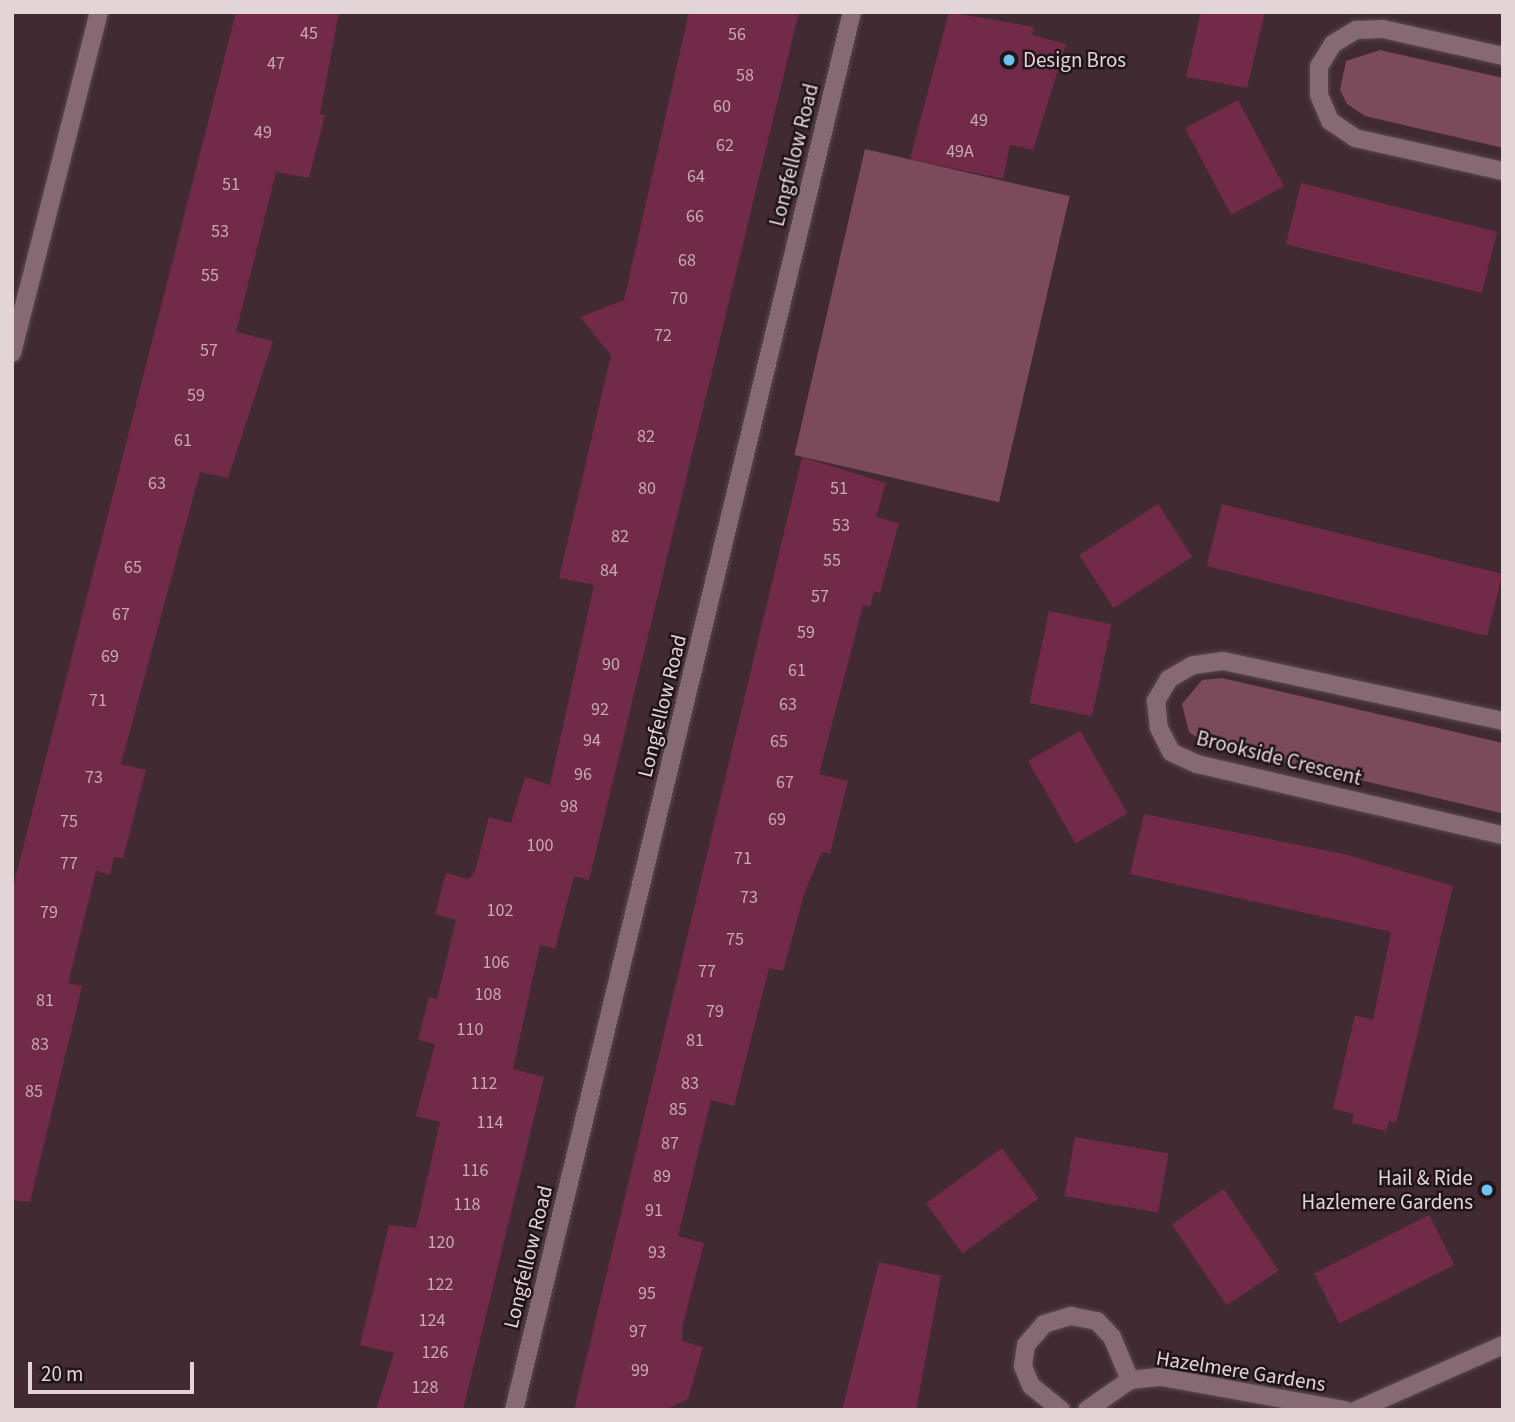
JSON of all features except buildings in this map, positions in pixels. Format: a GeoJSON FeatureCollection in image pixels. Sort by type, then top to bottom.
{"type":"FeatureCollection","features":[{"type":"Feature","properties":{"kind":"street"},"geometry":{"type":"LineString","coordinates":[[12,353],[99,12]]}},
{"type":"Feature","properties":{"kind":"street","name":"Longfellow Road"},"geometry":{"type":"LineString","coordinates":[[514,1410],[852,12]]}},
{"type":"Feature","properties":{"kind":"street"},"geometry":{"type":"LineString","coordinates":[[1503,56],[1383,29],[1356,30],[1333,44],[1319,76],[1330,121],[1355,138],[1503,171]]}},
{"type":"Feature","properties":{"kind":"street","name":"Brookside Crescent"},"geometry":{"type":"LineString","coordinates":[[1503,721],[1223,661],[1193,665],[1168,679],[1156,701],[1158,728],[1171,752],[1197,764],[1503,835]]}},
{"type":"Feature","properties":{"kind":"street","name":"Hazelmere Gardens"},"geometry":{"type":"LineString","coordinates":[[1061,1410],[1031,1386],[1023,1366],[1026,1345],[1044,1324],[1071,1316],[1097,1321],[1112,1337],[1130,1380]]}},
{"type":"Feature","properties":{"kind":"street"},"geometry":{"type":"LineString","coordinates":[[1357,1410],[1503,1345]]}},
{"type":"Feature","properties":{"kind":"street","name":"Hazelmere Gardens"},"geometry":{"type":"LineString","coordinates":[[1087,1410],[1130,1380],[1161,1377],[1345,1410]]}},
{"type":"Feature","properties":{"kind":"shaded area"},"geometry":{"type":"Polygon","coordinates":[[[1380,50],[1503,78],[1503,148],[1365,116],[1347,104],[1340,90],[1346,61],[1380,50]]]}},
{"type":"Feature","properties":{"kind":"shaded area"},"geometry":{"type":"Polygon","coordinates":[[[865,149],[1070,196],[999,502],[794,455],[865,149]]]}},
{"type":"Feature","properties":{"kind":"shaded area"},"geometry":{"type":"Polygon","coordinates":[[[1222,678],[1503,743],[1501,813],[1206,744],[1189,732],[1182,704],[1202,680],[1222,678]]]}},
{"type":"Feature","properties":{"kind":"place","name":"Design Bros"},"geometry":{"type":"Point","coordinates":[1009,60]}},
{"type":"Feature","properties":{"kind":"place","name":"Hail & Ride Hazlemere Gardens"},"geometry":{"type":"Point","coordinates":[1487,1190]}}]}
